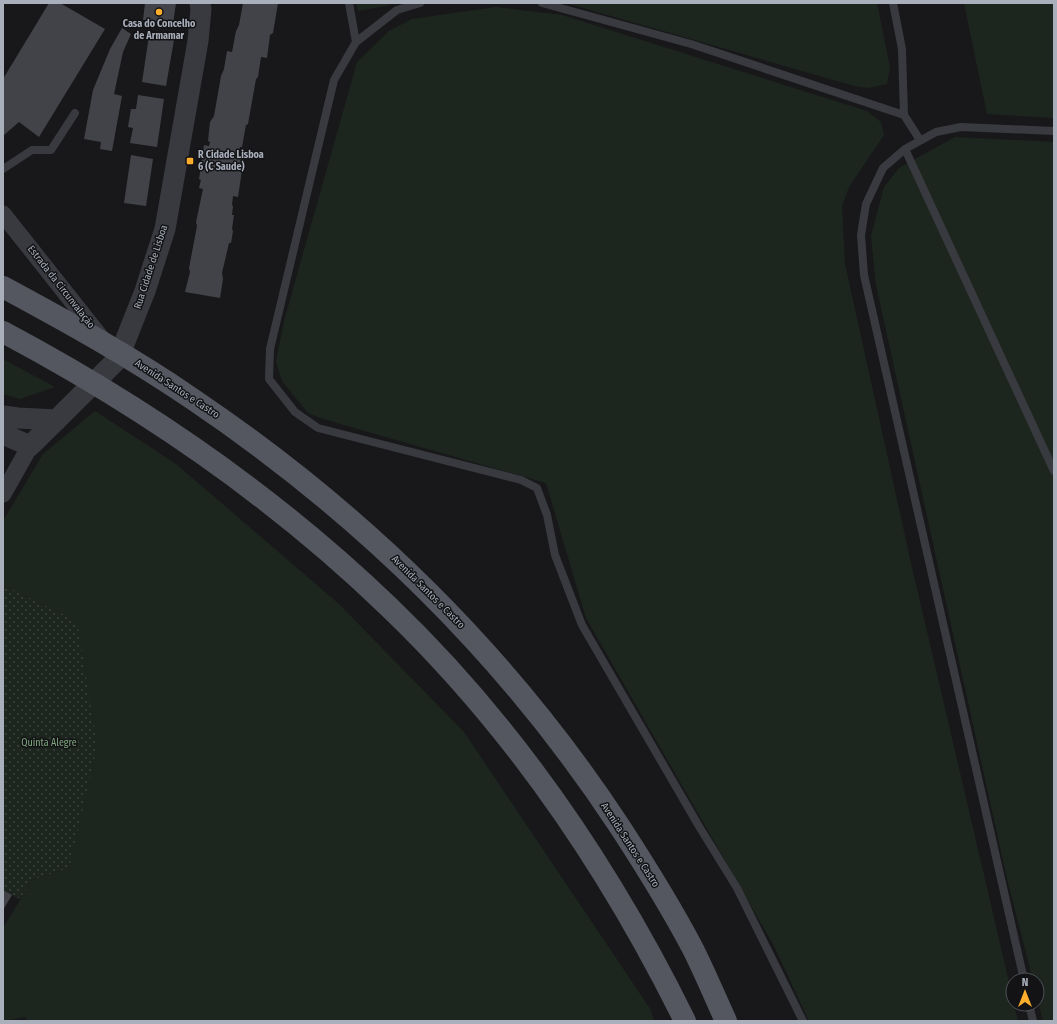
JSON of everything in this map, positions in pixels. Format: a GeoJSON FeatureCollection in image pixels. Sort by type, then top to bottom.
{"type":"FeatureCollection","features":[{"type":"Feature","properties":{"kind":"main road","name":"Avenida Santos e Castro"},"geometry":{"type":"LineString","coordinates":[[3,287],[102,342],[212,412],[287,467],[344,513],[418,581],[467,632],[534,710],[570,755],[603,802],[639,857],[686,938],[726,1021]]}},
{"type":"Feature","properties":{"kind":"main road"},"geometry":{"type":"LineString","coordinates":[[3,332],[82,375],[190,444],[263,498],[331,554],[391,609],[454,675],[504,734],[571,824],[632,920],[685,1021]]}},
{"type":"Feature","properties":{"kind":"street","name":"Rua Cidade de Lisboa"},"geometry":{"type":"LineString","coordinates":[[30,446],[118,359],[145,290],[165,228],[198,41],[202,5]]}},
{"type":"Feature","properties":{"kind":"street","name":"Estrada da Circunvalação"},"geometry":{"type":"LineString","coordinates":[[3,214],[118,359]]}},
{"type":"Feature","properties":{"kind":"street"},"geometry":{"type":"LineString","coordinates":[[3,416],[57,420]]}},
{"type":"Feature","properties":{"kind":"street"},"geometry":{"type":"LineString","coordinates":[[3,434],[30,446],[3,494]]}},
{"type":"Feature","properties":{"kind":"lane"},"geometry":{"type":"LineString","coordinates":[[349,3],[356,42]]}},
{"type":"Feature","properties":{"kind":"lane"},"geometry":{"type":"LineString","coordinates":[[420,3],[397,10],[356,42],[334,80],[270,348],[269,379],[295,412],[318,428],[521,480],[537,488],[547,515],[555,555],[582,625],[700,828],[737,888],[803,1021]]}},
{"type":"Feature","properties":{"kind":"lane"},"geometry":{"type":"LineString","coordinates":[[542,3],[691,44],[904,115]]}},
{"type":"Feature","properties":{"kind":"lane"},"geometry":{"type":"LineString","coordinates":[[893,3],[902,50],[904,115],[920,140]]}},
{"type":"Feature","properties":{"kind":"lane"},"geometry":{"type":"LineString","coordinates":[[3,169],[32,150],[51,150],[75,114]]}},
{"type":"Feature","properties":{"kind":"lane"},"geometry":{"type":"LineString","coordinates":[[1022,972],[864,275],[862,235],[866,204],[883,168],[905,149],[920,140],[936,132],[961,128],[1054,131]]}},
{"type":"Feature","properties":{"kind":"lane"},"geometry":{"type":"LineString","coordinates":[[905,149],[1054,471]]}},
{"type":"Feature","properties":{"kind":"green space"},"geometry":{"type":"Polygon","coordinates":[[[356,3],[393,3],[386,6],[358,11],[356,3]]]}},
{"type":"Feature","properties":{"kind":"green space"},"geometry":{"type":"Polygon","coordinates":[[[566,3],[877,3],[890,67],[887,84],[868,88],[854,86],[566,3]]]}},
{"type":"Feature","properties":{"kind":"green space"},"geometry":{"type":"Polygon","coordinates":[[[964,3],[1054,3],[1054,118],[987,114],[964,3]]]}},
{"type":"Feature","properties":{"kind":"green space"},"geometry":{"type":"Polygon","coordinates":[[[496,7],[562,15],[867,111],[881,122],[884,135],[849,187],[842,206],[845,264],[911,563],[1007,972],[1005,972],[1005,1012],[1016,1012],[1018,1021],[809,1021],[774,946],[586,618],[546,483],[323,419],[308,413],[282,381],[276,362],[284,321],[357,62],[389,31],[412,19],[496,7]]]}},
{"type":"Feature","properties":{"kind":"green space"},"geometry":{"type":"Polygon","coordinates":[[[955,137],[1054,142],[1054,1021],[1043,1021],[1041,1012],[1045,1012],[1045,972],[1031,972],[1008,883],[876,285],[871,236],[884,187],[899,168],[955,137]]]}},
{"type":"Feature","properties":{"kind":"green space"},"geometry":{"type":"Polygon","coordinates":[[[3,359],[55,387],[20,399],[3,394],[3,359]]]}},
{"type":"Feature","properties":{"kind":"green space"},"geometry":{"type":"Polygon","coordinates":[[[95,411],[176,464],[339,604],[464,732],[651,1010],[654,1021],[27,1021],[26,1017],[3,1021],[3,928],[32,880],[69,868],[77,621],[3,585],[3,521],[43,454],[95,411]]]}},
{"type":"Feature","properties":{"kind":"green space","name":"Quinta Alegre"},"geometry":{"type":"Polygon","coordinates":[[[3,585],[77,621],[97,746],[69,868],[32,880],[20,899],[3,890],[3,585]]]}},
{"type":"Feature","properties":{"kind":"building"},"geometry":{"type":"Polygon","coordinates":[[[49,3],[60,3],[105,29],[39,137],[19,122],[3,136],[3,79],[49,3]]]}},
{"type":"Feature","properties":{"kind":"building","name":"Casa do Concelho de Armamar"},"geometry":{"type":"Polygon","coordinates":[[[145,3],[176,3],[173,24],[143,20],[145,3]]]}},
{"type":"Feature","properties":{"kind":"building"},"geometry":{"type":"Polygon","coordinates":[[[243,3],[278,3],[273,33],[270,35],[267,58],[261,57],[248,124],[246,125],[242,147],[240,147],[238,156],[244,157],[238,197],[233,196],[233,231],[222,273],[223,279],[220,298],[185,292],[190,272],[189,268],[197,226],[196,222],[203,189],[199,188],[201,180],[199,179],[204,145],[209,146],[210,142],[208,141],[210,122],[214,116],[227,51],[232,52],[243,3]]]}},
{"type":"Feature","properties":{"kind":"building"},"geometry":{"type":"Polygon","coordinates":[[[122,28],[131,34],[123,52],[114,94],[122,96],[112,151],[100,149],[101,142],[84,139],[93,90],[110,49],[122,28]]]}},
{"type":"Feature","properties":{"kind":"building"},"geometry":{"type":"Polygon","coordinates":[[[149,36],[174,40],[166,86],[142,82],[149,36]]]}},
{"type":"Feature","properties":{"kind":"building"},"geometry":{"type":"Polygon","coordinates":[[[138,95],[164,99],[157,147],[130,143],[133,128],[128,127],[131,109],[136,109],[138,95]]]}},
{"type":"Feature","properties":{"kind":"building"},"geometry":{"type":"Polygon","coordinates":[[[131,155],[153,159],[146,206],[124,203],[131,155]]]}},
{"type":"Feature","properties":{"kind":"building"},"geometry":{"type":"Polygon","coordinates":[[[3,890],[12,895],[3,910],[3,890]]]}},
{"type":"Feature","properties":{"kind":"place","name":"Casa do Concelho de Armamar"},"geometry":{"type":"Point","coordinates":[159,12]}},
{"type":"Feature","properties":{"kind":"place","name":"R Cidade Lisboa 6 (C Saude)"},"geometry":{"type":"Point","coordinates":[190,161]}}]}
